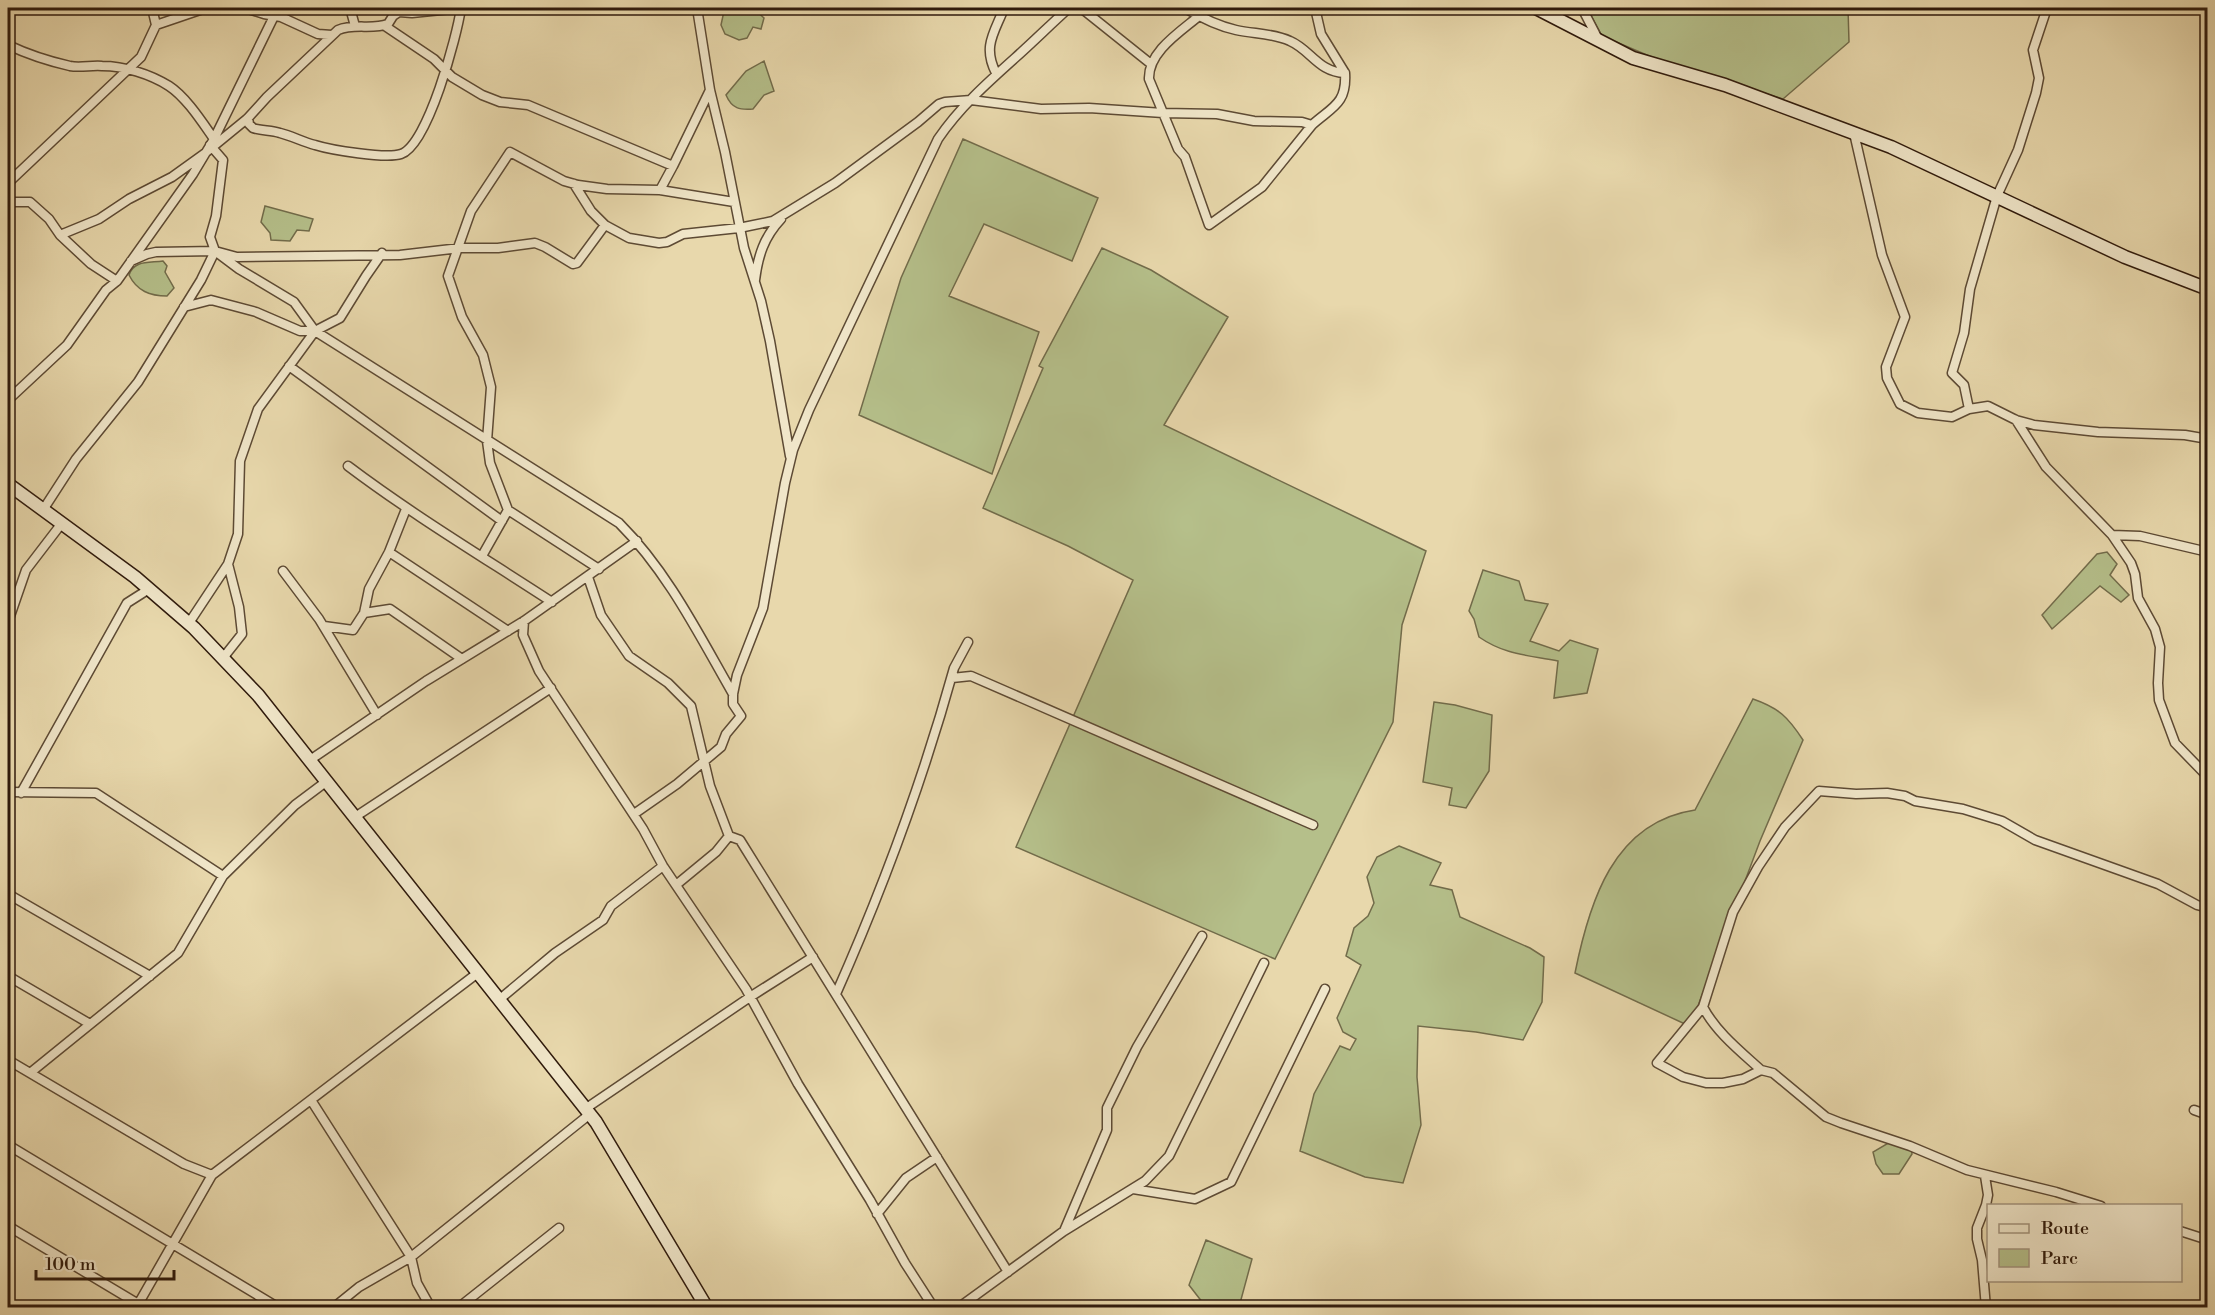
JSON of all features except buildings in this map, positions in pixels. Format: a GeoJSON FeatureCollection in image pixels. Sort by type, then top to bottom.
{"type":"FeatureCollection","features":[{"type":"Feature","properties":{"kind":"street"},"geometry":{"type":"LineString","coordinates":[[8,183],[141,57],[156,25],[152,8]]}},
{"type":"Feature","properties":{"kind":"street"},"geometry":{"type":"LineString","coordinates":[[156,25],[206,8]]}},
{"type":"Feature","properties":{"kind":"street"},"geometry":{"type":"LineString","coordinates":[[245,8],[276,12],[299,27],[318,34],[332,35]]}},
{"type":"Feature","properties":{"kind":"street"},"geometry":{"type":"LineString","coordinates":[[350,8],[355,26]]}},
{"type":"Feature","properties":{"kind":"street"},"geometry":{"type":"LineString","coordinates":[[248,118],[253,128],[278,132],[317,146],[387,156],[401,154],[414,145],[436,99],[457,32],[461,8],[412,13],[399,10],[385,26]]}},
{"type":"Feature","properties":{"kind":"street"},"geometry":{"type":"LineString","coordinates":[[697,8],[739,228],[755,280],[775,366],[791,460]]}},
{"type":"Feature","properties":{"kind":"street"},"geometry":{"type":"LineString","coordinates":[[996,73],[991,58],[991,36],[1004,8]]}},
{"type":"Feature","properties":{"kind":"street"},"geometry":{"type":"LineString","coordinates":[[633,814],[677,784],[721,747],[726,734],[741,716],[733,704],[733,694],[737,675],[764,608],[782,496],[791,460],[809,410],[938,139],[953,118],[996,73],[1016,58],[1069,8]]}},
{"type":"Feature","properties":{"kind":"street"},"geometry":{"type":"LineString","coordinates":[[1081,8],[1151,64]]}},
{"type":"Feature","properties":{"kind":"street"},"geometry":{"type":"LineString","coordinates":[[1185,8],[1235,30],[1286,39],[1330,71],[1345,73]]}},
{"type":"Feature","properties":{"kind":"street"},"geometry":{"type":"LineString","coordinates":[[1199,16],[1155,57],[1151,64],[1149,79],[1178,149],[1185,158],[1209,225],[1262,187],[1312,125],[1340,102],[1344,95],[1345,73],[1321,34],[1315,8]]}},
{"type":"Feature","properties":{"kind":"street"},"geometry":{"type":"LineString","coordinates":[[1536,8],[1633,58],[1657,67],[1725,85],[1891,147],[2125,257],[2208,289]]}},
{"type":"Feature","properties":{"kind":"street"},"geometry":{"type":"LineString","coordinates":[[1582,8],[1599,41]]}},
{"type":"Feature","properties":{"kind":"street"},"geometry":{"type":"LineString","coordinates":[[1970,409],[1964,385],[1952,374],[1964,333],[1970,289],[1997,196],[2018,150],[2036,93],[2038,78],[2033,50],[2046,8]]}},
{"type":"Feature","properties":{"kind":"street"},"geometry":{"type":"LineString","coordinates":[[8,400],[67,345],[106,290],[117,281],[193,174],[212,144],[276,12]]}},
{"type":"Feature","properties":{"kind":"street"},"geometry":{"type":"LineString","coordinates":[[212,144],[248,118],[267,97],[342,28],[385,26],[434,59],[445,72],[482,95],[500,102],[528,105],[673,166]]}},
{"type":"Feature","properties":{"kind":"street"},"geometry":{"type":"LineString","coordinates":[[8,45],[72,67],[103,66],[129,69],[169,86],[199,117],[212,144],[223,160],[216,216],[210,237],[215,251],[294,303],[315,331],[620,524],[637,541],[687,613],[733,694]]}},
{"type":"Feature","properties":{"kind":"street"},"geometry":{"type":"LineString","coordinates":[[660,190],[711,90]]}},
{"type":"Feature","properties":{"kind":"street"},"geometry":{"type":"LineString","coordinates":[[574,184],[591,211],[605,225],[629,238],[659,243],[667,242],[683,234],[739,228],[765,223],[783,216],[849,173],[939,104],[945,102],[971,100],[1041,109],[1089,108],[1217,114],[1254,121],[1302,122],[1312,125]]}},
{"type":"Feature","properties":{"kind":"street"},"geometry":{"type":"LineString","coordinates":[[1854,133],[1882,255],[1905,317],[1886,367],[1887,378],[1900,404],[1910,410],[1955,417],[1970,409],[1988,406],[2016,420],[2034,425],[2098,432],[2185,435],[2208,439]]}},
{"type":"Feature","properties":{"kind":"street"},"geometry":{"type":"LineString","coordinates":[[599,570],[508,510],[490,463],[487,441],[491,387],[483,355],[462,318],[448,276],[460,248],[471,211],[510,152],[574,184],[607,189],[660,190],[734,202]]}},
{"type":"Feature","properties":{"kind":"street"},"geometry":{"type":"LineString","coordinates":[[60,235],[99,219],[129,199],[172,177],[204,154]]}},
{"type":"Feature","properties":{"kind":"street"},"geometry":{"type":"LineString","coordinates":[[8,205],[13,202],[30,202],[91,264],[117,281]]}},
{"type":"Feature","properties":{"kind":"street"},"geometry":{"type":"LineString","coordinates":[[755,280],[764,243],[783,216]]}},
{"type":"Feature","properties":{"kind":"street"},"geometry":{"type":"LineString","coordinates":[[131,261],[156,252],[215,251],[237,257],[382,253],[400,255],[538,243],[573,264],[577,263],[605,225]]}},
{"type":"Feature","properties":{"kind":"street"},"geometry":{"type":"LineString","coordinates":[[43,510],[76,459],[138,382],[201,280],[215,251]]}},
{"type":"Feature","properties":{"kind":"street"},"geometry":{"type":"LineString","coordinates":[[189,623],[228,564],[238,534],[240,460],[258,409],[315,331],[340,318],[382,253]]}},
{"type":"Feature","properties":{"kind":"street"},"geometry":{"type":"LineString","coordinates":[[184,307],[210,300],[256,312],[300,331],[315,331]]}},
{"type":"Feature","properties":{"kind":"street"},"geometry":{"type":"LineString","coordinates":[[289,366],[502,521]]}},
{"type":"Feature","properties":{"kind":"street"},"geometry":{"type":"LineString","coordinates":[[2016,420],[2046,467],[2112,535],[2131,563],[2138,598],[2155,629],[2160,647],[2159,700],[2175,743],[2208,777]]}},
{"type":"Feature","properties":{"kind":"street"},"geometry":{"type":"LineString","coordinates":[[348,466],[406,509],[552,602]]}},
{"type":"Feature","properties":{"kind":"street"},"geometry":{"type":"LineString","coordinates":[[8,484],[149,589],[189,623],[258,695],[588,1112],[702,1305]]}},
{"type":"Feature","properties":{"kind":"street"},"geometry":{"type":"LineString","coordinates":[[324,627],[353,630],[364,613],[369,589],[389,552],[406,509]]}},
{"type":"Feature","properties":{"kind":"street"},"geometry":{"type":"LineString","coordinates":[[482,556],[508,510]]}},
{"type":"Feature","properties":{"kind":"street"},"geometry":{"type":"LineString","coordinates":[[8,622],[26,570],[62,524]]}},
{"type":"Feature","properties":{"kind":"street"},"geometry":{"type":"LineString","coordinates":[[2112,535],[2140,536],[2208,552]]}},
{"type":"Feature","properties":{"kind":"street"},"geometry":{"type":"LineString","coordinates":[[310,760],[377,714],[524,621],[637,541]]}},
{"type":"Feature","properties":{"kind":"street"},"geometry":{"type":"LineString","coordinates":[[389,552],[508,631]]}},
{"type":"Feature","properties":{"kind":"street"},"geometry":{"type":"LineString","coordinates":[[222,657],[242,634],[228,564]]}},
{"type":"Feature","properties":{"kind":"street"},"geometry":{"type":"LineString","coordinates":[[283,571],[324,627],[377,714]]}},
{"type":"Feature","properties":{"kind":"street"},"geometry":{"type":"LineString","coordinates":[[588,577],[601,615],[629,656],[668,683],[691,706],[710,786],[729,836],[740,840],[1008,1272]]}},
{"type":"Feature","properties":{"kind":"street"},"geometry":{"type":"LineString","coordinates":[[21,793],[127,603],[149,589]]}},
{"type":"Feature","properties":{"kind":"street"},"geometry":{"type":"LineString","coordinates":[[364,613],[390,609],[462,659]]}},
{"type":"Feature","properties":{"kind":"street"},"geometry":{"type":"LineString","coordinates":[[524,621],[523,635],[526,646],[539,671],[633,814],[663,866],[750,997],[798,1084],[934,1308]]}},
{"type":"Feature","properties":{"kind":"street"},"geometry":{"type":"LineString","coordinates":[[836,994],[870,918],[896,849],[952,678],[968,642]]}},
{"type":"Feature","properties":{"kind":"street"},"geometry":{"type":"LineString","coordinates":[[952,678],[971,676],[1313,825]]}},
{"type":"Feature","properties":{"kind":"street"},"geometry":{"type":"LineString","coordinates":[[356,817],[550,688]]}},
{"type":"Feature","properties":{"kind":"street"},"geometry":{"type":"LineString","coordinates":[[30,1073],[178,953],[223,876],[295,806],[327,781]]}},
{"type":"Feature","properties":{"kind":"street"},"geometry":{"type":"LineString","coordinates":[[1761,1070],[1743,1079],[1723,1083],[1706,1083],[1683,1077],[1657,1063],[1703,1007],[1733,912],[1758,867],[1785,827],[1819,791],[1896,795],[2002,821],[2035,840],[2158,884],[2197,905],[2208,908]]}},
{"type":"Feature","properties":{"kind":"street"},"geometry":{"type":"LineString","coordinates":[[8,792],[96,793],[223,876]]}},
{"type":"Feature","properties":{"kind":"street"},"geometry":{"type":"LineString","coordinates":[[676,885],[716,852],[729,836]]}},
{"type":"Feature","properties":{"kind":"street"},"geometry":{"type":"LineString","coordinates":[[500,999],[555,953],[603,920],[610,906],[663,866]]}},
{"type":"Feature","properties":{"kind":"street"},"geometry":{"type":"LineString","coordinates":[[8,894],[150,976]]}},
{"type":"Feature","properties":{"kind":"street"},"geometry":{"type":"LineString","coordinates":[[1064,1232],[1107,1130],[1107,1108],[1137,1047],[1202,936]]}},
{"type":"Feature","properties":{"kind":"street"},"geometry":{"type":"LineString","coordinates":[[333,1308],[359,1287],[411,1257],[588,1112],[750,997],[813,957]]}},
{"type":"Feature","properties":{"kind":"street"},"geometry":{"type":"LineString","coordinates":[[958,1308],[1064,1232],[1145,1181],[1169,1156],[1264,963]]}},
{"type":"Feature","properties":{"kind":"street"},"geometry":{"type":"LineString","coordinates":[[8,1226],[140,1306],[172,1244],[212,1175],[479,972]]}},
{"type":"Feature","properties":{"kind":"street"},"geometry":{"type":"LineString","coordinates":[[8,976],[90,1024]]}},
{"type":"Feature","properties":{"kind":"street"},"geometry":{"type":"LineString","coordinates":[[1133,1189],[1195,1199],[1231,1182],[1325,989]]}},
{"type":"Feature","properties":{"kind":"street"},"geometry":{"type":"LineString","coordinates":[[1703,1007],[1719,1031],[1761,1070],[1780,1077],[1826,1117],[1910,1146],[1945,1163],[1985,1176],[2056,1192],[2095,1204]]}},
{"type":"Feature","properties":{"kind":"street"},"geometry":{"type":"LineString","coordinates":[[8,1060],[184,1164],[212,1175]]}},
{"type":"Feature","properties":{"kind":"street"},"geometry":{"type":"LineString","coordinates":[[310,1100],[411,1257],[417,1283],[431,1308]]}},
{"type":"Feature","properties":{"kind":"street"},"geometry":{"type":"LineString","coordinates":[[2194,1110],[2208,1115]]}},
{"type":"Feature","properties":{"kind":"street"},"geometry":{"type":"LineString","coordinates":[[8,1145],[279,1308]]}},
{"type":"Feature","properties":{"kind":"street"},"geometry":{"type":"LineString","coordinates":[[877,1214],[906,1178],[937,1157]]}},
{"type":"Feature","properties":{"kind":"street"},"geometry":{"type":"LineString","coordinates":[[1985,1176],[1988,1195],[1977,1228],[1977,1239],[1982,1260],[1986,1308]]}},
{"type":"Feature","properties":{"kind":"street"},"geometry":{"type":"LineString","coordinates":[[458,1308],[559,1228]]}},
{"type":"Feature","properties":{"kind":"street"},"geometry":{"type":"LineString","coordinates":[[2182,1231],[2208,1240]]}},
{"type":"Feature","properties":{"kind":"green space"},"geometry":{"type":"Polygon","coordinates":[[[735,8],[753,8],[764,18],[761,29],[753,27],[747,38],[739,40],[725,34],[721,25],[724,11],[735,8]]]}},
{"type":"Feature","properties":{"kind":"green space"},"geometry":{"type":"Polygon","coordinates":[[[1587,8],[1848,8],[1849,42],[1783,99],[1661,61],[1602,36],[1587,8]]]}},
{"type":"Feature","properties":{"kind":"green space"},"geometry":{"type":"Polygon","coordinates":[[[764,61],[774,91],[764,95],[753,109],[740,109],[734,106],[726,95],[746,71],[764,61]]]}},
{"type":"Feature","properties":{"kind":"green space"},"geometry":{"type":"Polygon","coordinates":[[[963,139],[1098,198],[1072,261],[984,224],[949,296],[1039,332],[992,474],[859,415],[901,278],[963,139]]]}},
{"type":"Feature","properties":{"kind":"green space"},"geometry":{"type":"Polygon","coordinates":[[[265,206],[313,219],[309,231],[297,230],[290,241],[271,240],[270,233],[261,222],[265,206]]]}},
{"type":"Feature","properties":{"kind":"green space"},"geometry":{"type":"Polygon","coordinates":[[[1102,248],[1151,270],[1228,317],[1164,425],[1426,551],[1402,625],[1393,722],[1275,959],[1016,847],[1133,580],[1068,546],[983,508],[1043,368],[1039,366],[1102,248]]]}},
{"type":"Feature","properties":{"kind":"green space"},"geometry":{"type":"Polygon","coordinates":[[[163,261],[167,266],[165,272],[174,288],[167,296],[145,292],[129,275],[131,270],[138,265],[163,261]]]}},
{"type":"Feature","properties":{"kind":"green space"},"geometry":{"type":"Polygon","coordinates":[[[2107,552],[2117,564],[2110,575],[2129,595],[2121,602],[2100,586],[2052,629],[2042,615],[2097,554],[2107,552]]]}},
{"type":"Feature","properties":{"kind":"green space"},"geometry":{"type":"Polygon","coordinates":[[[1483,570],[1519,581],[1525,600],[1548,604],[1530,641],[1559,651],[1570,640],[1598,649],[1587,693],[1554,698],[1558,661],[1498,648],[1479,637],[1469,611],[1483,570]]]}},
{"type":"Feature","properties":{"kind":"green space"},"geometry":{"type":"Polygon","coordinates":[[[1753,699],[1782,714],[1803,740],[1760,841],[1698,1006],[1685,1024],[1575,973],[1588,920],[1610,870],[1625,848],[1644,831],[1667,818],[1695,810],[1753,699]]]}},
{"type":"Feature","properties":{"kind":"green space"},"geometry":{"type":"Polygon","coordinates":[[[1434,702],[1492,715],[1489,771],[1466,808],[1449,805],[1452,788],[1423,782],[1434,702]]]}},
{"type":"Feature","properties":{"kind":"green space"},"geometry":{"type":"Polygon","coordinates":[[[1399,846],[1441,863],[1430,885],[1452,890],[1460,917],[1530,948],[1544,957],[1542,1002],[1523,1040],[1418,1026],[1417,1077],[1421,1125],[1403,1183],[1365,1177],[1300,1151],[1314,1094],[1340,1046],[1350,1050],[1356,1039],[1343,1032],[1337,1018],[1361,965],[1346,956],[1354,928],[1368,916],[1374,903],[1367,877],[1377,857],[1399,846]]]}},
{"type":"Feature","properties":{"kind":"green space"},"geometry":{"type":"Polygon","coordinates":[[[1890,1142],[1911,1145],[1912,1154],[1899,1174],[1883,1174],[1876,1164],[1873,1152],[1890,1142]]]}},
{"type":"Feature","properties":{"kind":"green space"},"geometry":{"type":"Polygon","coordinates":[[[1206,1240],[1252,1259],[1239,1307],[1206,1307],[1189,1285],[1206,1240]]]}}]}
